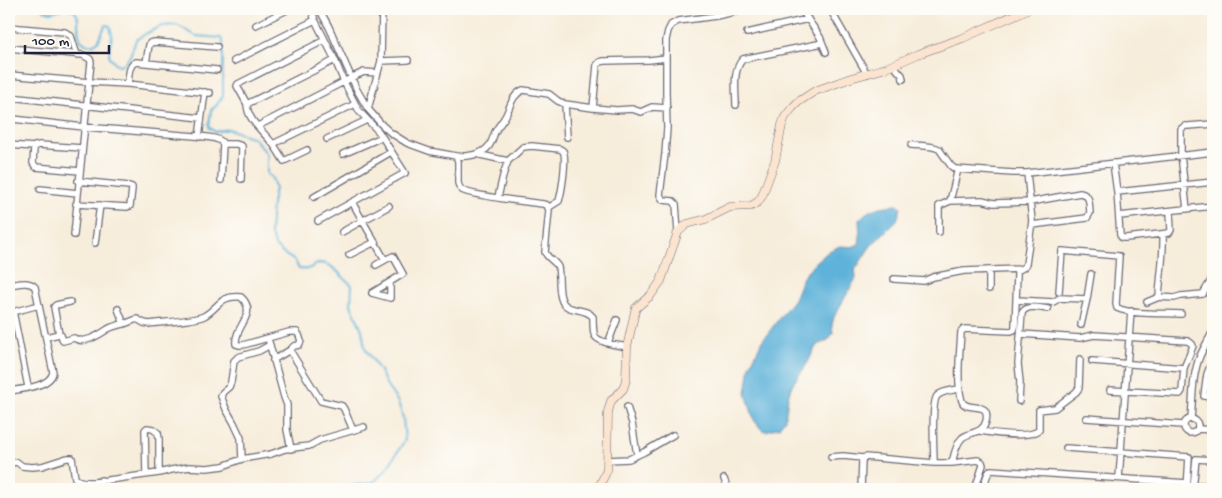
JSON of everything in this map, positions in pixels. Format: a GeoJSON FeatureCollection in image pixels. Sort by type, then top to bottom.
{"type":"FeatureCollection","features":[{"type":"Feature","properties":{"kind":"street"},"geometry":{"type":"LineString","coordinates":[[256,25],[289,9]]}},
{"type":"Feature","properties":{"kind":"street"},"geometry":{"type":"LineString","coordinates":[[311,9],[359,111],[382,137],[405,173],[318,221]]}},
{"type":"Feature","properties":{"kind":"street"},"geometry":{"type":"LineString","coordinates":[[320,9],[368,109],[391,133],[407,143],[429,150],[466,157],[487,148],[506,115],[514,96],[520,91],[549,94],[565,104],[593,108],[632,109],[641,112],[652,107],[667,108]]}},
{"type":"Feature","properties":{"kind":"street"},"geometry":{"type":"LineString","coordinates":[[368,109],[380,61],[382,9]]}},
{"type":"Feature","properties":{"kind":"street"},"geometry":{"type":"LineString","coordinates":[[714,9],[716,16]]}},
{"type":"Feature","properties":{"kind":"street"},"geometry":{"type":"LineString","coordinates":[[598,489],[607,470],[608,412],[610,401],[625,386],[627,347],[634,311],[651,295],[661,281],[678,232],[676,204],[673,201],[663,200],[660,194],[667,128],[666,58],[668,31],[671,25],[678,21],[748,9]]}},
{"type":"Feature","properties":{"kind":"street"},"geometry":{"type":"LineString","coordinates":[[801,9],[820,37],[826,52]]}},
{"type":"Feature","properties":{"kind":"street"},"geometry":{"type":"LineString","coordinates":[[830,9],[867,74]]}},
{"type":"Feature","properties":{"kind":"street"},"geometry":{"type":"LineString","coordinates":[[678,232],[688,224],[706,219],[730,207],[751,206],[758,202],[762,196],[774,161],[785,117],[793,106],[815,91],[867,74],[963,38],[1028,9]]}},
{"type":"Feature","properties":{"kind":"street"},"geometry":{"type":"LineString","coordinates":[[1204,9],[1213,9]]}},
{"type":"Feature","properties":{"kind":"street"},"geometry":{"type":"LineString","coordinates":[[747,33],[808,19]]}},
{"type":"Feature","properties":{"kind":"street"},"geometry":{"type":"LineString","coordinates":[[234,61],[315,20]]}},
{"type":"Feature","properties":{"kind":"street"},"geometry":{"type":"LineString","coordinates":[[9,27],[65,32],[71,36],[77,54]]}},
{"type":"Feature","properties":{"kind":"street"},"geometry":{"type":"LineString","coordinates":[[308,150],[284,161],[273,144],[255,124],[237,86],[326,40]]}},
{"type":"Feature","properties":{"kind":"street"},"geometry":{"type":"LineString","coordinates":[[736,106],[736,73],[741,60],[822,42]]}},
{"type":"Feature","properties":{"kind":"street"},"geometry":{"type":"LineString","coordinates":[[146,63],[150,43],[218,47]]}},
{"type":"Feature","properties":{"kind":"street"},"geometry":{"type":"LineString","coordinates":[[9,48],[77,54],[90,59],[91,66],[74,235]]}},
{"type":"Feature","properties":{"kind":"street"},"geometry":{"type":"LineString","coordinates":[[593,108],[597,65],[600,62],[666,58]]}},
{"type":"Feature","properties":{"kind":"street"},"geometry":{"type":"LineString","coordinates":[[247,104],[335,60]]}},
{"type":"Feature","properties":{"kind":"street"},"geometry":{"type":"LineString","coordinates":[[380,61],[408,60]]}},
{"type":"Feature","properties":{"kind":"street"},"geometry":{"type":"LineString","coordinates":[[128,84],[130,67],[132,63],[136,62],[217,70]]}},
{"type":"Feature","properties":{"kind":"street"},"geometry":{"type":"LineString","coordinates":[[892,65],[898,70],[903,79]]}},
{"type":"Feature","properties":{"kind":"street"},"geometry":{"type":"LineString","coordinates":[[258,126],[364,72],[377,74]]}},
{"type":"Feature","properties":{"kind":"street"},"geometry":{"type":"LineString","coordinates":[[9,75],[128,84],[207,93],[199,137]]}},
{"type":"Feature","properties":{"kind":"street"},"geometry":{"type":"LineString","coordinates":[[201,118],[10,97],[10,115],[13,118],[219,139],[223,144],[221,180]]}},
{"type":"Feature","properties":{"kind":"street"},"geometry":{"type":"LineString","coordinates":[[273,144],[355,104]]}},
{"type":"Feature","properties":{"kind":"street"},"geometry":{"type":"LineString","coordinates":[[565,104],[567,137]]}},
{"type":"Feature","properties":{"kind":"street"},"geometry":{"type":"LineString","coordinates":[[327,139],[367,120]]}},
{"type":"Feature","properties":{"kind":"street"},"geometry":{"type":"LineString","coordinates":[[1187,210],[1181,155],[1181,129],[1188,126],[1213,124]]}},
{"type":"Feature","properties":{"kind":"street"},"geometry":{"type":"LineString","coordinates":[[342,154],[382,137]]}},
{"type":"Feature","properties":{"kind":"street"},"geometry":{"type":"LineString","coordinates":[[223,144],[242,146],[241,179]]}},
{"type":"Feature","properties":{"kind":"street"},"geometry":{"type":"LineString","coordinates":[[9,145],[82,148]]}},
{"type":"Feature","properties":{"kind":"street"},"geometry":{"type":"LineString","coordinates":[[912,146],[939,149],[951,166],[958,169],[1013,174],[1213,152]]}},
{"type":"Feature","properties":{"kind":"street"},"geometry":{"type":"LineString","coordinates":[[34,147],[33,163],[36,167],[80,171]]}},
{"type":"Feature","properties":{"kind":"street"},"geometry":{"type":"LineString","coordinates":[[498,197],[508,161],[523,147],[560,149],[564,156],[560,197],[559,201],[548,208]]}},
{"type":"Feature","properties":{"kind":"street"},"geometry":{"type":"LineString","coordinates":[[314,197],[391,152]]}},
{"type":"Feature","properties":{"kind":"street"},"geometry":{"type":"LineString","coordinates":[[476,154],[508,161]]}},
{"type":"Feature","properties":{"kind":"street"},"geometry":{"type":"LineString","coordinates":[[456,156],[458,161],[458,183],[460,188],[467,192],[543,204],[548,208]]}},
{"type":"Feature","properties":{"kind":"street"},"geometry":{"type":"LineString","coordinates":[[1113,163],[1120,235],[1122,238],[1170,233],[1170,211]]}},
{"type":"Feature","properties":{"kind":"street"},"geometry":{"type":"LineString","coordinates":[[950,200],[958,169]]}},
{"type":"Feature","properties":{"kind":"street"},"geometry":{"type":"LineString","coordinates":[[979,431],[987,420],[986,411],[980,407],[963,404],[959,389],[961,332],[963,330],[1014,330],[1017,275],[1018,271],[1026,264],[1031,229],[1027,173]]}},
{"type":"Feature","properties":{"kind":"street"},"geometry":{"type":"LineString","coordinates":[[76,204],[128,207],[132,187],[78,181]]}},
{"type":"Feature","properties":{"kind":"street"},"geometry":{"type":"LineString","coordinates":[[1117,192],[1213,182]]}},
{"type":"Feature","properties":{"kind":"street"},"geometry":{"type":"LineString","coordinates":[[40,189],[78,193]]}},
{"type":"Feature","properties":{"kind":"street"},"geometry":{"type":"LineString","coordinates":[[939,232],[939,206],[950,200],[982,200],[994,203],[1030,202],[1084,194],[1088,196],[1090,213],[1087,218],[1031,229]]}},
{"type":"Feature","properties":{"kind":"street"},"geometry":{"type":"LineString","coordinates":[[352,202],[385,260]]}},
{"type":"Feature","properties":{"kind":"street"},"geometry":{"type":"LineString","coordinates":[[95,243],[100,205]]}},
{"type":"Feature","properties":{"kind":"street"},"geometry":{"type":"LineString","coordinates":[[342,232],[389,206]]}},
{"type":"Feature","properties":{"kind":"street"},"geometry":{"type":"LineString","coordinates":[[1119,216],[1213,206]]}},
{"type":"Feature","properties":{"kind":"street"},"geometry":{"type":"LineString","coordinates":[[548,208],[545,252],[558,267],[558,285],[561,299],[565,306],[590,313],[593,317],[594,335],[600,340],[627,347]]}},
{"type":"Feature","properties":{"kind":"street"},"geometry":{"type":"LineString","coordinates":[[1160,297],[1162,234]]}},
{"type":"Feature","properties":{"kind":"street"},"geometry":{"type":"LineString","coordinates":[[349,255],[375,242]]}},
{"type":"Feature","properties":{"kind":"street"},"geometry":{"type":"LineString","coordinates":[[1059,292],[1062,252],[1119,256],[1117,308],[1131,311],[1181,314]]}},
{"type":"Feature","properties":{"kind":"street"},"geometry":{"type":"LineString","coordinates":[[376,265],[393,256],[403,274],[390,282]]}},
{"type":"Feature","properties":{"kind":"street"},"geometry":{"type":"LineString","coordinates":[[894,279],[924,281],[933,277],[964,271],[1020,269]]}},
{"type":"Feature","properties":{"kind":"street"},"geometry":{"type":"LineString","coordinates":[[989,270],[989,289]]}},
{"type":"Feature","properties":{"kind":"street"},"geometry":{"type":"LineString","coordinates":[[1081,325],[1090,274]]}},
{"type":"Feature","properties":{"kind":"street"},"geometry":{"type":"LineString","coordinates":[[1147,302],[1160,297],[1174,298],[1203,294],[1213,277]]}},
{"type":"Feature","properties":{"kind":"street"},"geometry":{"type":"LineString","coordinates":[[9,285],[29,283],[35,286],[53,375],[49,380],[9,391]]}},
{"type":"Feature","properties":{"kind":"street"},"geometry":{"type":"LineString","coordinates":[[70,302],[56,305],[54,308],[59,334],[63,341],[74,338],[78,340],[89,339],[108,329],[134,320],[150,324],[203,316],[224,299],[231,296],[241,297],[248,308],[246,317],[236,337],[236,344],[243,345],[289,332],[297,332],[299,335],[301,341],[299,345],[294,346],[273,360]]}},
{"type":"Feature","properties":{"kind":"street"},"geometry":{"type":"LineString","coordinates":[[1017,300],[1053,302],[1060,298],[1087,299]]}},
{"type":"Feature","properties":{"kind":"street"},"geometry":{"type":"LineString","coordinates":[[28,387],[11,312],[39,306]]}},
{"type":"Feature","properties":{"kind":"street"},"geometry":{"type":"LineString","coordinates":[[1018,401],[1020,382],[1018,364],[1022,313],[1027,307],[1048,309]]}},
{"type":"Feature","properties":{"kind":"street"},"geometry":{"type":"LineString","coordinates":[[118,309],[124,324]]}},
{"type":"Feature","properties":{"kind":"street"},"geometry":{"type":"LineString","coordinates":[[1119,478],[1131,311]]}},
{"type":"Feature","properties":{"kind":"street"},"geometry":{"type":"LineString","coordinates":[[608,343],[617,320]]}},
{"type":"Feature","properties":{"kind":"street"},"geometry":{"type":"LineString","coordinates":[[1191,418],[1197,365],[1213,331]]}},
{"type":"Feature","properties":{"kind":"street"},"geometry":{"type":"LineString","coordinates":[[46,337],[59,334]]}},
{"type":"Feature","properties":{"kind":"street"},"geometry":{"type":"LineString","coordinates":[[1021,334],[1080,338],[1094,335],[1188,341],[1192,344],[1193,346],[1184,368],[1182,391],[1180,394],[1110,390]]}},
{"type":"Feature","properties":{"kind":"street"},"geometry":{"type":"LineString","coordinates":[[268,338],[287,403],[287,430],[291,449]]}},
{"type":"Feature","properties":{"kind":"street"},"geometry":{"type":"LineString","coordinates":[[242,459],[241,438],[221,396],[231,382],[234,361],[238,357],[259,351],[270,345]]}},
{"type":"Feature","properties":{"kind":"street"},"geometry":{"type":"LineString","coordinates":[[290,350],[319,399],[342,406],[353,430]]}},
{"type":"Feature","properties":{"kind":"street"},"geometry":{"type":"LineString","coordinates":[[952,463],[958,446],[968,434],[979,431],[1010,434],[1034,434],[1038,432],[1039,410],[1055,408],[1076,392],[1078,388],[1080,359]]}},
{"type":"Feature","properties":{"kind":"street"},"geometry":{"type":"LineString","coordinates":[[1092,361],[1184,368]]}},
{"type":"Feature","properties":{"kind":"street"},"geometry":{"type":"LineString","coordinates":[[1212,363],[1207,374],[1204,396],[1213,397]]}},
{"type":"Feature","properties":{"kind":"street"},"geometry":{"type":"LineString","coordinates":[[934,463],[933,427],[935,399],[940,394],[959,389]]}},
{"type":"Feature","properties":{"kind":"street"},"geometry":{"type":"LineString","coordinates":[[627,407],[632,423],[637,455]]}},
{"type":"Feature","properties":{"kind":"street"},"geometry":{"type":"LineString","coordinates":[[1086,418],[1183,425]]}},
{"type":"Feature","properties":{"kind":"street"},"geometry":{"type":"LineString","coordinates":[[1183,425],[1187,419],[1191,418]]}},
{"type":"Feature","properties":{"kind":"street"},"geometry":{"type":"LineString","coordinates":[[1191,418],[1197,422],[1198,429]]}},
{"type":"Feature","properties":{"kind":"street"},"geometry":{"type":"LineString","coordinates":[[1183,425],[1189,433],[1193,433],[1198,429],[1213,430]]}},
{"type":"Feature","properties":{"kind":"street"},"geometry":{"type":"LineString","coordinates":[[9,462],[17,462],[22,466],[32,467],[72,458],[75,478],[83,482],[158,473],[189,467],[206,468],[222,466],[242,459],[309,446],[320,440],[364,427]]}},
{"type":"Feature","properties":{"kind":"street"},"geometry":{"type":"LineString","coordinates":[[146,474],[145,430],[147,428],[153,429],[158,433],[158,473]]}},
{"type":"Feature","properties":{"kind":"street"},"geometry":{"type":"LineString","coordinates":[[607,460],[629,458],[637,455],[673,435]]}},
{"type":"Feature","properties":{"kind":"street"},"geometry":{"type":"LineString","coordinates":[[984,489],[988,472],[991,470],[1119,478],[1187,486],[1189,457],[1066,448]]}},
{"type":"Feature","properties":{"kind":"street"},"geometry":{"type":"LineString","coordinates":[[832,457],[868,457],[934,463],[978,460],[984,465],[975,489]]}},
{"type":"Feature","properties":{"kind":"street"},"geometry":{"type":"LineString","coordinates":[[861,489],[863,458]]}},
{"type":"Feature","properties":{"kind":"street"},"geometry":{"type":"LineString","coordinates":[[1213,460],[1196,458],[1194,487],[1213,486]]}},
{"type":"Feature","properties":{"kind":"street"},"geometry":{"type":"LineString","coordinates":[[724,479],[728,489]]}},
{"type":"Feature","properties":{"kind":"street"},"geometry":{"type":"LineString","coordinates":[[101,480],[102,489]]}},
{"type":"Feature","properties":{"kind":"water"},"geometry":{"type":"Polygon","coordinates":[[[899,205],[901,207],[897,220],[870,247],[855,270],[856,278],[834,317],[833,333],[828,340],[816,346],[807,364],[792,385],[785,419],[779,427],[766,431],[762,430],[754,420],[746,393],[750,366],[762,341],[794,299],[803,277],[815,263],[829,251],[840,246],[852,247],[859,244],[859,220],[868,212],[882,207],[899,205]]]}},
{"type":"Feature","properties":{"kind":"waterway"},"geometry":{"type":"LineString","coordinates":[[43,9],[51,12],[61,9]]}},
{"type":"Feature","properties":{"kind":"waterway"},"geometry":{"type":"LineString","coordinates":[[68,9],[76,12],[80,38],[88,45],[97,42],[106,25],[110,26],[112,36],[110,58],[119,65],[124,64],[130,56],[136,40],[162,26],[177,25],[196,36],[221,38],[223,43],[223,96],[211,110],[209,127],[215,132],[228,129],[254,138],[268,155],[267,174],[272,178],[275,188],[270,233],[276,247],[295,261],[299,269],[307,269],[323,263],[327,264],[352,285],[351,305],[362,330],[365,348],[398,402],[403,418],[405,440],[386,470],[371,483],[345,486],[337,489]]}}]}
